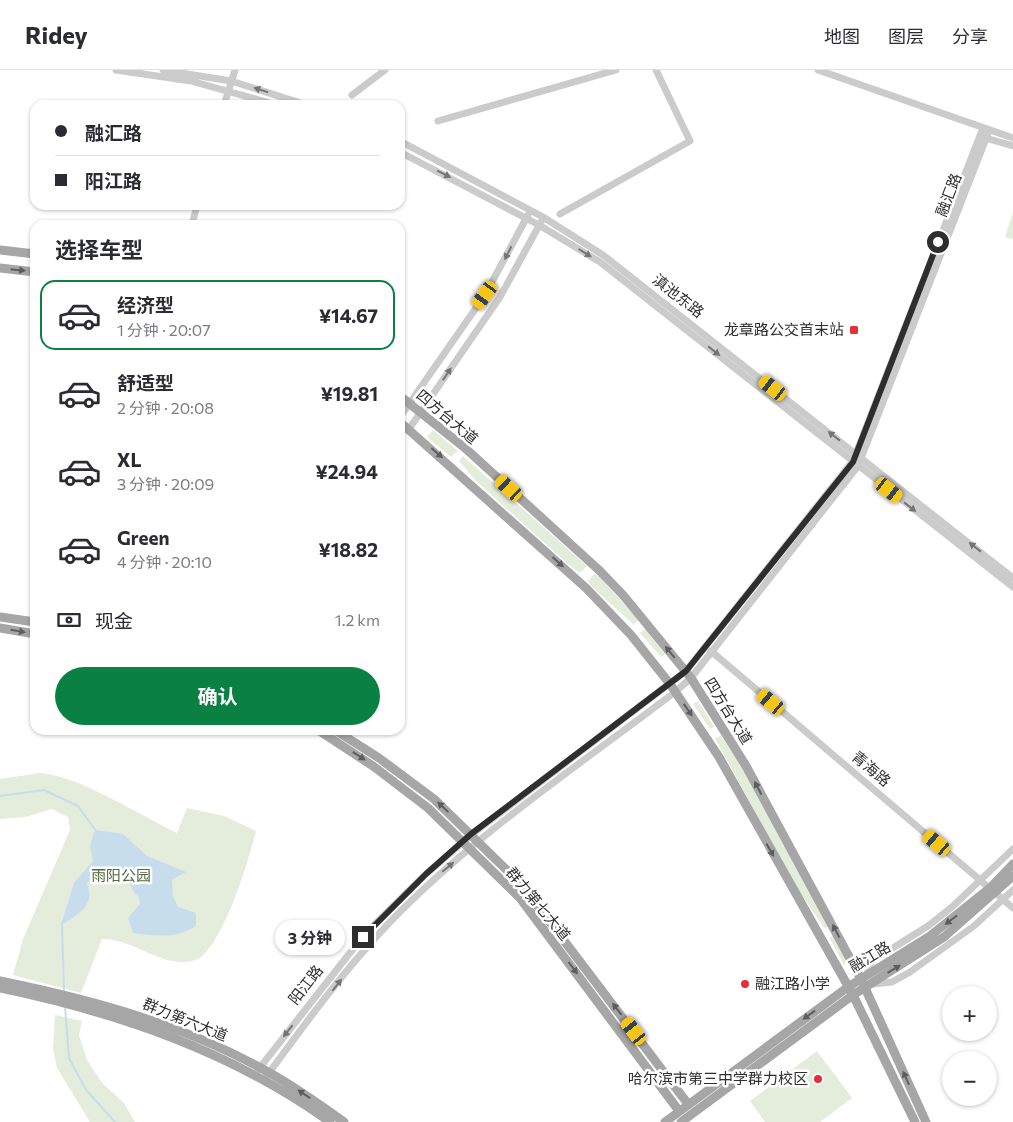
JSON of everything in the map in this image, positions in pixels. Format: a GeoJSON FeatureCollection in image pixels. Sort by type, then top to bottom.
{"type":"FeatureCollection","features":[{"type":"Feature","properties":{"kind":"main road"},"geometry":{"type":"LineString","coordinates":[[0,250],[30,253]]}},
{"type":"Feature","properties":{"kind":"main road"},"geometry":{"type":"LineString","coordinates":[[0,268],[30,271]]}},
{"type":"Feature","properties":{"kind":"main road","name":"四方台大道"},"geometry":{"type":"LineString","coordinates":[[405,399],[422,411],[600,571],[623,595],[688,674],[746,766],[865,981],[926,1122]]}},
{"type":"Feature","properties":{"kind":"main road"},"geometry":{"type":"LineString","coordinates":[[405,426],[586,588],[631,635],[670,684],[719,757],[850,991],[916,1122]]}},
{"type":"Feature","properties":{"kind":"main road"},"geometry":{"type":"LineString","coordinates":[[0,617],[30,621]]}},
{"type":"Feature","properties":{"kind":"main road"},"geometry":{"type":"LineString","coordinates":[[0,628],[30,633]]}},
{"type":"Feature","properties":{"kind":"main road","name":"群力第七大道"},"geometry":{"type":"LineString","coordinates":[[326,735],[373,766],[428,808],[520,898],[679,1111]]}},
{"type":"Feature","properties":{"kind":"main road","name":"群力第七大道"},"geometry":{"type":"LineString","coordinates":[[343,735],[379,758],[434,799],[521,884],[688,1104]]}},
{"type":"Feature","properties":{"kind":"main road","name":"融江路"},"geometry":{"type":"LineString","coordinates":[[665,1122],[966,908],[996,894],[1013,864]]}},
{"type":"Feature","properties":{"kind":"main road","name":"融江路"},"geometry":{"type":"LineString","coordinates":[[865,981],[948,933],[996,894],[1013,876]]}},
{"type":"Feature","properties":{"kind":"main road","name":"群力第六大道"},"geometry":{"type":"LineString","coordinates":[[0,981],[168,1027],[267,1076],[344,1122]]}},
{"type":"Feature","properties":{"kind":"main road","name":"群力第六大道"},"geometry":{"type":"LineString","coordinates":[[0,988],[56,996]]}},
{"type":"Feature","properties":{"kind":"main road","name":"融江路"},"geometry":{"type":"LineString","coordinates":[[681,1122],[850,991]]}},
{"type":"Feature","properties":{"kind":"main road","name":"群力第六大道"},"geometry":{"type":"LineString","coordinates":[[267,1076],[330,1122]]}},
{"type":"Feature","properties":{"kind":"street"},"geometry":{"type":"LineString","coordinates":[[116,70],[191,81],[261,100]]}},
{"type":"Feature","properties":{"kind":"street"},"geometry":{"type":"LineString","coordinates":[[163,70],[232,81],[291,100]]}},
{"type":"Feature","properties":{"kind":"street"},"geometry":{"type":"LineString","coordinates":[[225,100],[235,70]]}},
{"type":"Feature","properties":{"kind":"street"},"geometry":{"type":"LineString","coordinates":[[352,95],[385,70]]}},
{"type":"Feature","properties":{"kind":"street"},"geometry":{"type":"LineString","coordinates":[[438,121],[616,70]]}},
{"type":"Feature","properties":{"kind":"street"},"geometry":{"type":"LineString","coordinates":[[560,214],[690,141],[656,70]]}},
{"type":"Feature","properties":{"kind":"street"},"geometry":{"type":"LineString","coordinates":[[818,70],[984,133],[1013,146]]}},
{"type":"Feature","properties":{"kind":"street"},"geometry":{"type":"LineString","coordinates":[[984,133],[1013,138]]}},
{"type":"Feature","properties":{"kind":"street","name":"融汇路"},"geometry":{"type":"LineString","coordinates":[[688,674],[711,651],[856,464],[984,133]]}},
{"type":"Feature","properties":{"kind":"street","name":"滇池东路"},"geometry":{"type":"LineString","coordinates":[[405,144],[572,233],[623,269],[1013,578]]}},
{"type":"Feature","properties":{"kind":"street","name":"滇池东路"},"geometry":{"type":"LineString","coordinates":[[405,155],[539,225],[620,276],[1013,586]]}},
{"type":"Feature","properties":{"kind":"street"},"geometry":{"type":"LineString","coordinates":[[405,410],[485,295],[530,210]]}},
{"type":"Feature","properties":{"kind":"street"},"geometry":{"type":"LineString","coordinates":[[409,429],[500,296],[543,217]]}},
{"type":"Feature","properties":{"kind":"street","name":"融汇路"},"geometry":{"type":"LineString","coordinates":[[688,674],[856,464]]}},
{"type":"Feature","properties":{"kind":"street","name":"青海路"},"geometry":{"type":"LineString","coordinates":[[711,651],[1013,908]]}},
{"type":"Feature","properties":{"kind":"street","name":"阳江路"},"geometry":{"type":"LineString","coordinates":[[257,1071],[375,924],[426,874],[471,834],[670,684],[688,674]]}},
{"type":"Feature","properties":{"kind":"street","name":"阳江路"},"geometry":{"type":"LineString","coordinates":[[267,1076],[369,945],[432,881],[479,841],[675,692],[688,674]]}},
{"type":"Feature","properties":{"kind":"street"},"geometry":{"type":"LineString","coordinates":[[1013,849],[982,881],[928,926],[872,961],[865,981],[892,982],[910,972],[966,932],[996,894],[1013,890]]}},
{"type":"Feature","properties":{"kind":"street"},"geometry":{"type":"LineString","coordinates":[[966,908],[975,887]]}},
{"type":"Feature","properties":{"kind":"street"},"geometry":{"type":"LineString","coordinates":[[948,933],[966,932]]}},
{"type":"Feature","properties":{"kind":"green space"},"geometry":{"type":"Polygon","coordinates":[[[1013,212],[1013,239],[1005,237],[1013,212]]]}},
{"type":"Feature","properties":{"kind":"green space"},"geometry":{"type":"Polygon","coordinates":[[[433,430],[458,451],[451,457],[427,437],[433,430]]]}},
{"type":"Feature","properties":{"kind":"green space"},"geometry":{"type":"Polygon","coordinates":[[[463,456],[587,566],[580,573],[569,565],[475,480],[459,461],[463,456]]]}},
{"type":"Feature","properties":{"kind":"green space"},"geometry":{"type":"Polygon","coordinates":[[[594,574],[599,576],[638,620],[634,625],[591,586],[588,581],[594,574]]]}},
{"type":"Feature","properties":{"kind":"green space"},"geometry":{"type":"Polygon","coordinates":[[[645,629],[665,654],[661,657],[640,633],[645,629]]]}},
{"type":"Feature","properties":{"kind":"green space"},"geometry":{"type":"Polygon","coordinates":[[[698,701],[714,727],[710,729],[693,704],[698,701]]]}},
{"type":"Feature","properties":{"kind":"green space"},"geometry":{"type":"Polygon","coordinates":[[[721,736],[744,770],[828,927],[824,928],[793,882],[715,738],[721,736]]]}},
{"type":"Feature","properties":{"kind":"green space","name":"雨阳公园"},"geometry":{"type":"Polygon","coordinates":[[[40,773],[73,781],[109,797],[177,833],[187,808],[224,816],[256,831],[235,898],[219,933],[201,957],[188,962],[173,961],[122,942],[102,939],[81,993],[13,975],[23,939],[70,830],[68,817],[52,809],[25,817],[0,819],[0,779],[40,773]]]}},
{"type":"Feature","properties":{"kind":"green space"},"geometry":{"type":"Polygon","coordinates":[[[834,936],[848,962],[844,965],[829,937],[834,936]]]}},
{"type":"Feature","properties":{"kind":"green space"},"geometry":{"type":"Polygon","coordinates":[[[55,1015],[82,1021],[79,1035],[87,1060],[103,1084],[124,1103],[135,1122],[90,1122],[57,1068],[53,1048],[55,1015]]]}},
{"type":"Feature","properties":{"kind":"green space"},"geometry":{"type":"Polygon","coordinates":[[[817,1051],[852,1098],[820,1122],[765,1122],[750,1101],[817,1051]]]}},
{"type":"Feature","properties":{"kind":"water"},"geometry":{"type":"Polygon","coordinates":[[[95,830],[123,834],[147,856],[186,872],[172,880],[173,896],[178,907],[196,913],[196,926],[181,933],[166,936],[133,933],[128,918],[140,904],[139,897],[124,877],[114,873],[99,872],[87,883],[89,897],[84,908],[80,913],[61,925],[74,883],[93,861],[90,846],[95,830]]]}},
{"type":"Feature","properties":{"kind":"waterway"},"geometry":{"type":"LineString","coordinates":[[0,796],[44,790],[78,806],[96,831]]}},
{"type":"Feature","properties":{"kind":"waterway"},"geometry":{"type":"LineString","coordinates":[[62,924],[64,991]]}},
{"type":"Feature","properties":{"kind":"waterway"},"geometry":{"type":"LineString","coordinates":[[65,1006],[69,1058],[86,1090],[115,1122]]}},
{"type":"Feature","properties":{"kind":"place","name":"龙章路公交首末站"},"geometry":{"type":"Point","coordinates":[854,330]}},
{"type":"Feature","properties":{"kind":"place","name":"融江路小学"},"geometry":{"type":"Point","coordinates":[745,984]}},
{"type":"Feature","properties":{"kind":"place","name":"哈尔滨市第三中学群力校区"},"geometry":{"type":"Point","coordinates":[818,1079]}},
{"type":"Feature","properties":{"kind":"route"},"geometry":{"type":"LineString","coordinates":[[363,937],[426,874],[471,834],[686,671],[853,462],[938,242]]}}]}
